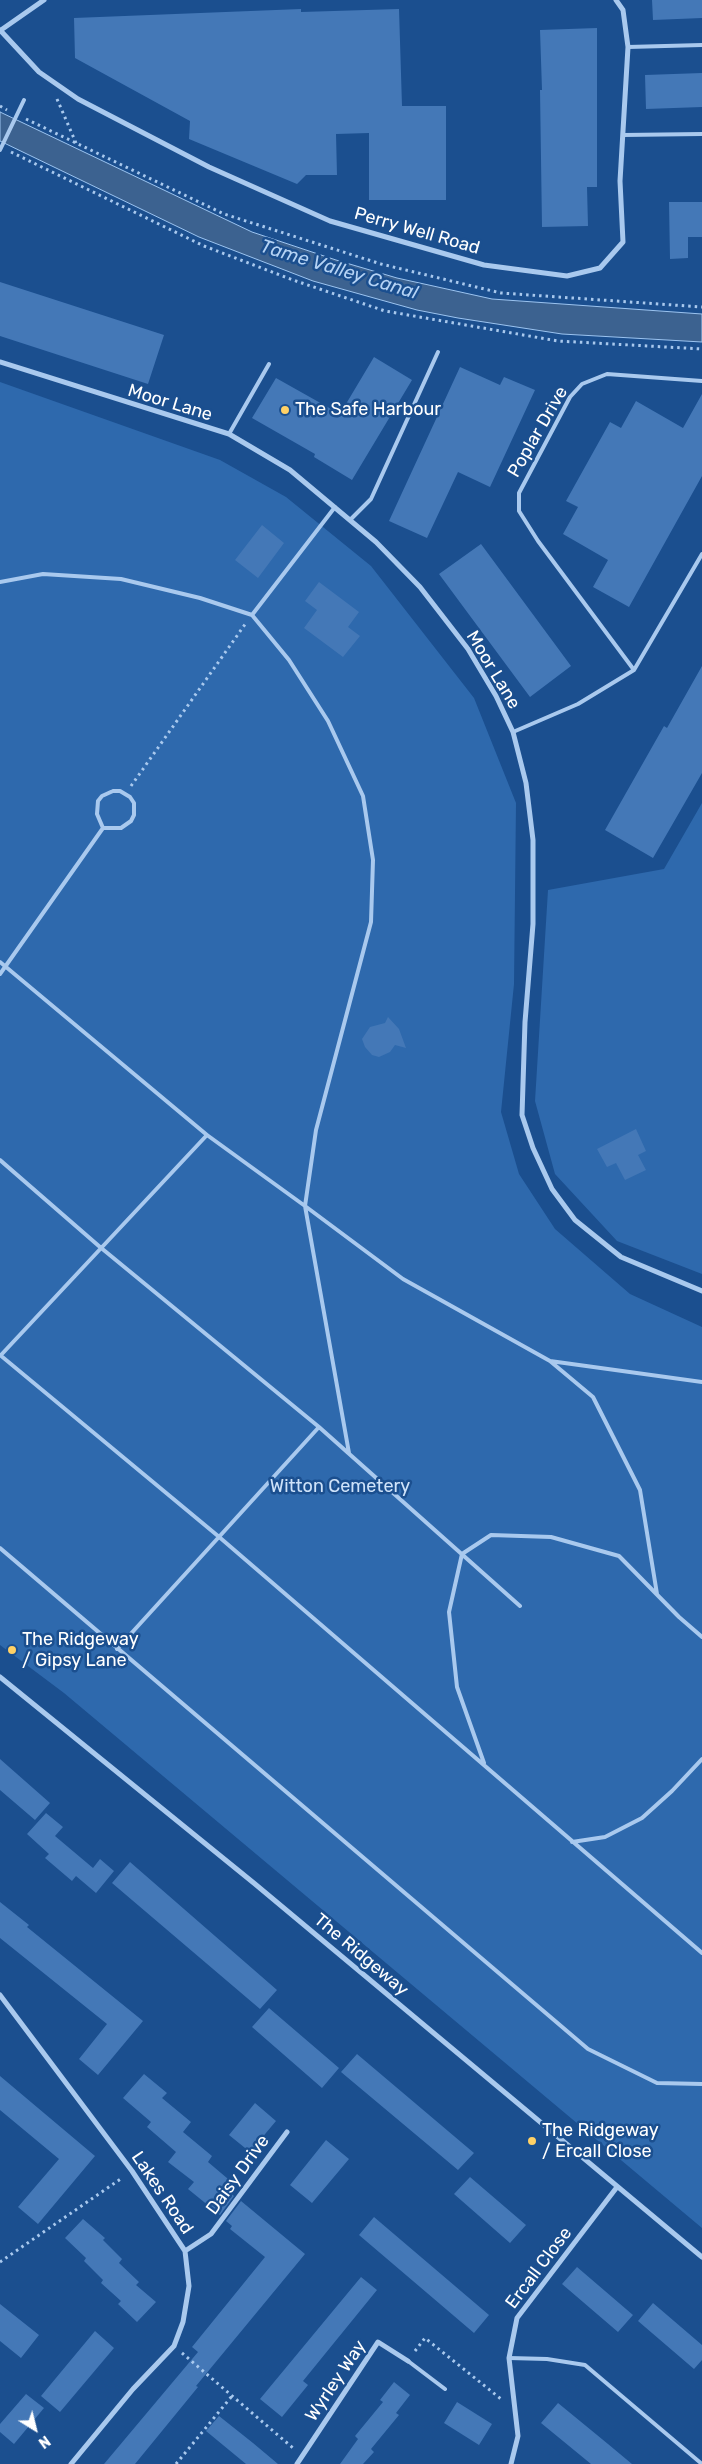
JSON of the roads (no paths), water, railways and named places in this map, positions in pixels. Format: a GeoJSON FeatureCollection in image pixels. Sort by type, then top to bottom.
{"type":"FeatureCollection","features":[{"type":"Feature","properties":{"kind":"street","name":"Perry Well Road"},"geometry":{"type":"LineString","coordinates":[[44,0],[1,30],[39,72],[78,99],[209,167],[330,220],[484,265],[567,276],[600,268],[623,242],[620,181],[628,47],[623,10],[616,0]]}},
{"type":"Feature","properties":{"kind":"street","name":"Moor Lane"},"geometry":{"type":"LineString","coordinates":[[0,362],[228,434],[290,470],[376,542],[420,586],[468,649],[496,696],[512,732],[526,783],[533,840],[533,924],[525,1022],[522,1115],[533,1148],[552,1189],[575,1220],[621,1257],[702,1291]]}},
{"type":"Feature","properties":{"kind":"street","name":"The Ridgeway"},"geometry":{"type":"LineString","coordinates":[[0,1678],[255,1884],[702,2257]]}},
{"type":"Feature","properties":{"kind":"street","name":"Lakes Road"},"geometry":{"type":"LineString","coordinates":[[0,1995],[132,2171],[185,2251],[189,2286],[183,2322],[174,2346],[133,2389],[71,2464]]}},
{"type":"Feature","properties":{"kind":"street","name":"Daisy Drive"},"geometry":{"type":"LineString","coordinates":[[185,2251],[211,2234],[287,2132]]}},
{"type":"Feature","properties":{"kind":"street","name":"Ercall Close"},"geometry":{"type":"LineString","coordinates":[[512,2464],[518,2436],[509,2358],[516,2318],[617,2187]]}},
{"type":"Feature","properties":{"kind":"street","name":"Wyrley Way"},"geometry":{"type":"LineString","coordinates":[[297,2464],[378,2342],[408,2361]]}},
{"type":"Feature","properties":{"kind":"lane"},"geometry":{"type":"LineString","coordinates":[[628,47],[702,45]]}},
{"type":"Feature","properties":{"kind":"lane"},"geometry":{"type":"LineString","coordinates":[[0,150],[24,100]]}},
{"type":"Feature","properties":{"kind":"lane"},"geometry":{"type":"LineString","coordinates":[[623,134],[702,134]]}},
{"type":"Feature","properties":{"kind":"lane"},"geometry":{"type":"LineString","coordinates":[[350,520],[370,499],[382,478],[438,352]]}},
{"type":"Feature","properties":{"kind":"lane"},"geometry":{"type":"LineString","coordinates":[[228,434],[269,364]]}},
{"type":"Feature","properties":{"kind":"lane","name":"Poplar Drive"},"geometry":{"type":"LineString","coordinates":[[634,670],[538,541],[520,511],[519,494],[570,397],[582,384],[607,374],[702,381]]}},
{"type":"Feature","properties":{"kind":"lane"},"geometry":{"type":"LineString","coordinates":[[252,615],[335,507]]}},
{"type":"Feature","properties":{"kind":"lane"},"geometry":{"type":"LineString","coordinates":[[512,732],[578,704],[634,670],[702,554]]}},
{"type":"Feature","properties":{"kind":"lane"},"geometry":{"type":"LineString","coordinates":[[0,582],[43,574],[121,579],[200,598],[252,615],[289,660],[328,721],[363,796],[373,860],[371,922],[316,1130],[305,1206],[349,1453]]}},
{"type":"Feature","properties":{"kind":"lane"},"geometry":{"type":"LineString","coordinates":[[113,791],[126,793],[134,803],[135,809],[132,821],[121,828],[103,828],[97,814],[98,801],[102,796],[113,791]]}},
{"type":"Feature","properties":{"kind":"lane"},"geometry":{"type":"LineString","coordinates":[[0,974],[103,828]]}},
{"type":"Feature","properties":{"kind":"lane"},"geometry":{"type":"LineString","coordinates":[[0,962],[207,1135],[403,1278],[550,1361],[593,1397],[640,1490],[657,1595]]}},
{"type":"Feature","properties":{"kind":"lane"},"geometry":{"type":"LineString","coordinates":[[207,1135],[0,1355],[218,1536],[702,1953]]}},
{"type":"Feature","properties":{"kind":"lane"},"geometry":{"type":"LineString","coordinates":[[0,1160],[100,1247],[319,1427],[520,1606]]}},
{"type":"Feature","properties":{"kind":"lane"},"geometry":{"type":"LineString","coordinates":[[550,1361],[702,1382]]}},
{"type":"Feature","properties":{"kind":"lane"},"geometry":{"type":"LineString","coordinates":[[117,1649],[319,1427]]}},
{"type":"Feature","properties":{"kind":"lane"},"geometry":{"type":"LineString","coordinates":[[485,1765],[457,1687],[448,1612],[462,1554],[491,1536],[551,1537],[619,1556],[702,1637]]}},
{"type":"Feature","properties":{"kind":"lane"},"geometry":{"type":"LineString","coordinates":[[0,1548],[588,2049],[657,2083],[702,2084]]}},
{"type":"Feature","properties":{"kind":"lane"},"geometry":{"type":"LineString","coordinates":[[572,1842],[605,1837],[642,1818],[672,1791],[702,1759]]}},
{"type":"Feature","properties":{"kind":"lane"},"geometry":{"type":"LineString","coordinates":[[509,2358],[547,2359],[585,2365],[702,2464]]}},
{"type":"Feature","properties":{"kind":"lane"},"geometry":{"type":"LineString","coordinates":[[408,2361],[445,2389]]}},
{"type":"Feature","properties":{"kind":"water","name":"Tame Valley Canal"},"geometry":{"type":"Polygon","coordinates":[[[0,112],[252,232],[336,260],[397,278],[492,299],[702,314],[702,342],[562,334],[458,318],[417,310],[313,281],[199,237],[0,141],[0,112]]]}},
{"type":"Feature","properties":{"kind":"place","name":"The Safe Harbour"},"geometry":{"type":"Point","coordinates":[285,410]}},
{"type":"Feature","properties":{"kind":"place","name":"The Ridgeway / Gipsy Lane"},"geometry":{"type":"Point","coordinates":[12,1650]}},
{"type":"Feature","properties":{"kind":"place","name":"The Ridgeway / Ercall Close"},"geometry":{"type":"Point","coordinates":[532,2141]}},
{"type":"Feature","properties":{"kind":"park label","name":"Witton Cemetery"},"geometry":{"type":"Point","coordinates":[340,1487]}}]}
